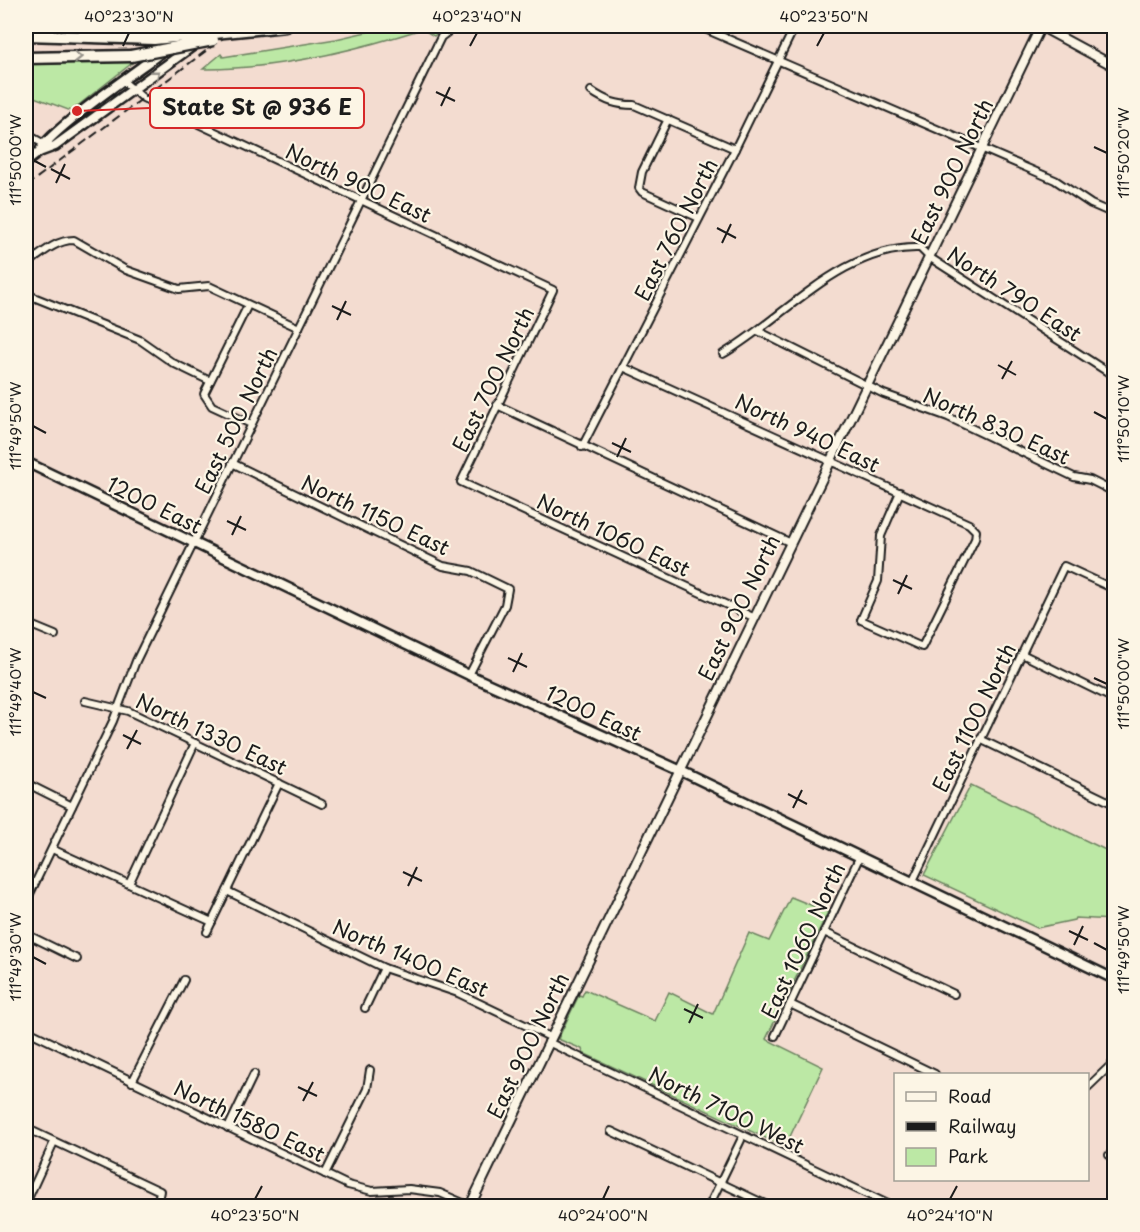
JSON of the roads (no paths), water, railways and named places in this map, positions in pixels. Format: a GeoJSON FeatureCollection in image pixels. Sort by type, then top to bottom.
{"type":"FeatureCollection","features":[{"type":"Feature","properties":{"kind":"highway"},"geometry":{"type":"LineString","coordinates":[[26,35],[154,39],[285,26]]}},
{"type":"Feature","properties":{"kind":"highway"},"geometry":{"type":"LineString","coordinates":[[26,58],[131,56],[185,47],[239,32]]}},
{"type":"Feature","properties":{"kind":"main road"},"geometry":{"type":"LineString","coordinates":[[26,162],[123,81],[197,26]]}},
{"type":"Feature","properties":{"kind":"main road"},"geometry":{"type":"LineString","coordinates":[[40,149],[56,146],[219,26]]}},
{"type":"Feature","properties":{"kind":"main road","name":"1200 East"},"geometry":{"type":"LineString","coordinates":[[26,462],[469,675],[679,770],[858,858],[1114,979]]}},
{"type":"Feature","properties":{"kind":"street","name":"East 500 North"},"geometry":{"type":"LineString","coordinates":[[26,902],[118,707],[136,661],[250,424],[441,37],[456,26]]}},
{"type":"Feature","properties":{"kind":"street"},"geometry":{"type":"LineString","coordinates":[[698,26],[1055,180],[1092,204],[1114,214]]}},
{"type":"Feature","properties":{"kind":"street","name":"East 760 North"},"geometry":{"type":"LineString","coordinates":[[582,447],[735,149],[795,26]]}},
{"type":"Feature","properties":{"kind":"street"},"geometry":{"type":"LineString","coordinates":[[1040,26],[1114,66]]}},
{"type":"Feature","properties":{"kind":"street","name":"East 900 North"},"geometry":{"type":"LineString","coordinates":[[470,1206],[1040,26]]}},
{"type":"Feature","properties":{"kind":"street","name":"North 900 East"},"geometry":{"type":"LineString","coordinates":[[123,81],[143,98],[553,290]]}},
{"type":"Feature","properties":{"kind":"street"},"geometry":{"type":"LineString","coordinates":[[591,91],[607,101],[619,105],[634,105],[735,149]]}},
{"type":"Feature","properties":{"kind":"street"},"geometry":{"type":"LineString","coordinates":[[668,119],[642,172],[639,188],[642,192],[699,218]]}},
{"type":"Feature","properties":{"kind":"street"},"geometry":{"type":"LineString","coordinates":[[26,134],[40,149]]}},
{"type":"Feature","properties":{"kind":"street"},"geometry":{"type":"LineString","coordinates":[[26,265],[65,240],[74,240],[126,270],[179,288],[209,286],[299,328]]}},
{"type":"Feature","properties":{"kind":"street","name":"North 790 East"},"geometry":{"type":"LineString","coordinates":[[758,332],[811,289],[877,252],[900,247],[920,248],[929,257],[1114,376]]}},
{"type":"Feature","properties":{"kind":"street","name":"East 700 North"},"geometry":{"type":"LineString","coordinates":[[461,482],[553,290]]}},
{"type":"Feature","properties":{"kind":"street"},"geometry":{"type":"LineString","coordinates":[[26,291],[31,296],[140,340],[173,363],[210,381]]}},
{"type":"Feature","properties":{"kind":"street"},"geometry":{"type":"LineString","coordinates":[[248,304],[204,394],[212,406],[250,424]]}},
{"type":"Feature","properties":{"kind":"street"},"geometry":{"type":"LineString","coordinates":[[723,354],[758,332]]}},
{"type":"Feature","properties":{"kind":"street","name":"North 830 East"},"geometry":{"type":"LineString","coordinates":[[758,332],[903,402],[948,417],[1074,477],[1090,480],[1114,492]]}},
{"type":"Feature","properties":{"kind":"street","name":"North 940 East"},"geometry":{"type":"LineString","coordinates":[[623,367],[830,459],[969,524],[976,531],[975,539],[922,647],[861,620],[878,581],[881,536],[900,492]]}},
{"type":"Feature","properties":{"kind":"street"},"geometry":{"type":"LineString","coordinates":[[497,405],[789,543]]}},
{"type":"Feature","properties":{"kind":"street","name":"North 1150 East"},"geometry":{"type":"LineString","coordinates":[[232,463],[443,566],[471,571],[508,589],[505,605],[469,675]]}},
{"type":"Feature","properties":{"kind":"street","name":"North 1060 East"},"geometry":{"type":"LineString","coordinates":[[461,482],[753,617]]}},
{"type":"Feature","properties":{"kind":"street","name":"East 1100 North"},"geometry":{"type":"LineString","coordinates":[[912,883],[1064,566],[1112,587]]}},
{"type":"Feature","properties":{"kind":"street"},"geometry":{"type":"LineString","coordinates":[[1112,587],[1114,574]]}},
{"type":"Feature","properties":{"kind":"street"},"geometry":{"type":"LineString","coordinates":[[26,623],[56,635]]}},
{"type":"Feature","properties":{"kind":"street"},"geometry":{"type":"LineString","coordinates":[[1022,654],[1114,699]]}},
{"type":"Feature","properties":{"kind":"street","name":"North 1330 East"},"geometry":{"type":"LineString","coordinates":[[85,701],[108,708],[118,707],[322,804]]}},
{"type":"Feature","properties":{"kind":"street"},"geometry":{"type":"LineString","coordinates":[[980,739],[1114,804]]}},
{"type":"Feature","properties":{"kind":"street"},"geometry":{"type":"LineString","coordinates":[[129,884],[195,743]]}},
{"type":"Feature","properties":{"kind":"street"},"geometry":{"type":"LineString","coordinates":[[26,783],[72,806]]}},
{"type":"Feature","properties":{"kind":"street"},"geometry":{"type":"LineString","coordinates":[[207,932],[279,783]]}},
{"type":"Feature","properties":{"kind":"street"},"geometry":{"type":"LineString","coordinates":[[52,849],[212,922]]}},
{"type":"Feature","properties":{"kind":"street","name":"East 1060 North"},"geometry":{"type":"LineString","coordinates":[[775,1036],[858,858]]}},
{"type":"Feature","properties":{"kind":"street","name":"North 1400 East"},"geometry":{"type":"LineString","coordinates":[[227,891],[384,968],[458,993],[549,1039]]}},
{"type":"Feature","properties":{"kind":"street"},"geometry":{"type":"LineString","coordinates":[[824,932],[954,994]]}},
{"type":"Feature","properties":{"kind":"street"},"geometry":{"type":"LineString","coordinates":[[26,934],[77,959]]}},
{"type":"Feature","properties":{"kind":"street"},"geometry":{"type":"LineString","coordinates":[[365,1008],[384,968]]}},
{"type":"Feature","properties":{"kind":"street"},"geometry":{"type":"LineString","coordinates":[[132,1082],[184,980]]}},
{"type":"Feature","properties":{"kind":"street"},"geometry":{"type":"LineString","coordinates":[[790,1004],[932,1073]]}},
{"type":"Feature","properties":{"kind":"street","name":"North 1580 East"},"geometry":{"type":"LineString","coordinates":[[26,1030],[348,1185],[372,1191],[409,1189],[440,1193],[470,1206]]}},
{"type":"Feature","properties":{"kind":"street","name":"North 7100 West"},"geometry":{"type":"LineString","coordinates":[[549,1039],[892,1206]]}},
{"type":"Feature","properties":{"kind":"street"},"geometry":{"type":"LineString","coordinates":[[1089,1086],[1113,1065]]}},
{"type":"Feature","properties":{"kind":"street"},"geometry":{"type":"LineString","coordinates":[[326,1174],[367,1089],[370,1070]]}},
{"type":"Feature","properties":{"kind":"street"},"geometry":{"type":"LineString","coordinates":[[228,1128],[254,1074]]}},
{"type":"Feature","properties":{"kind":"street"},"geometry":{"type":"LineString","coordinates":[[26,1128],[160,1191],[157,1206]]}},
{"type":"Feature","properties":{"kind":"street"},"geometry":{"type":"LineString","coordinates":[[611,1131],[769,1206]]}},
{"type":"Feature","properties":{"kind":"street"},"geometry":{"type":"LineString","coordinates":[[709,1206],[741,1140]]}},
{"type":"Feature","properties":{"kind":"street"},"geometry":{"type":"LineString","coordinates":[[26,1203],[54,1142]]}},
{"type":"Feature","properties":{"kind":"railway"},"geometry":{"type":"LineString","coordinates":[[26,186],[239,26]]}},
{"type":"Feature","properties":{"kind":"place","name":"State St @ 936 E"},"geometry":{"type":"Point","coordinates":[77,111]}}]}
